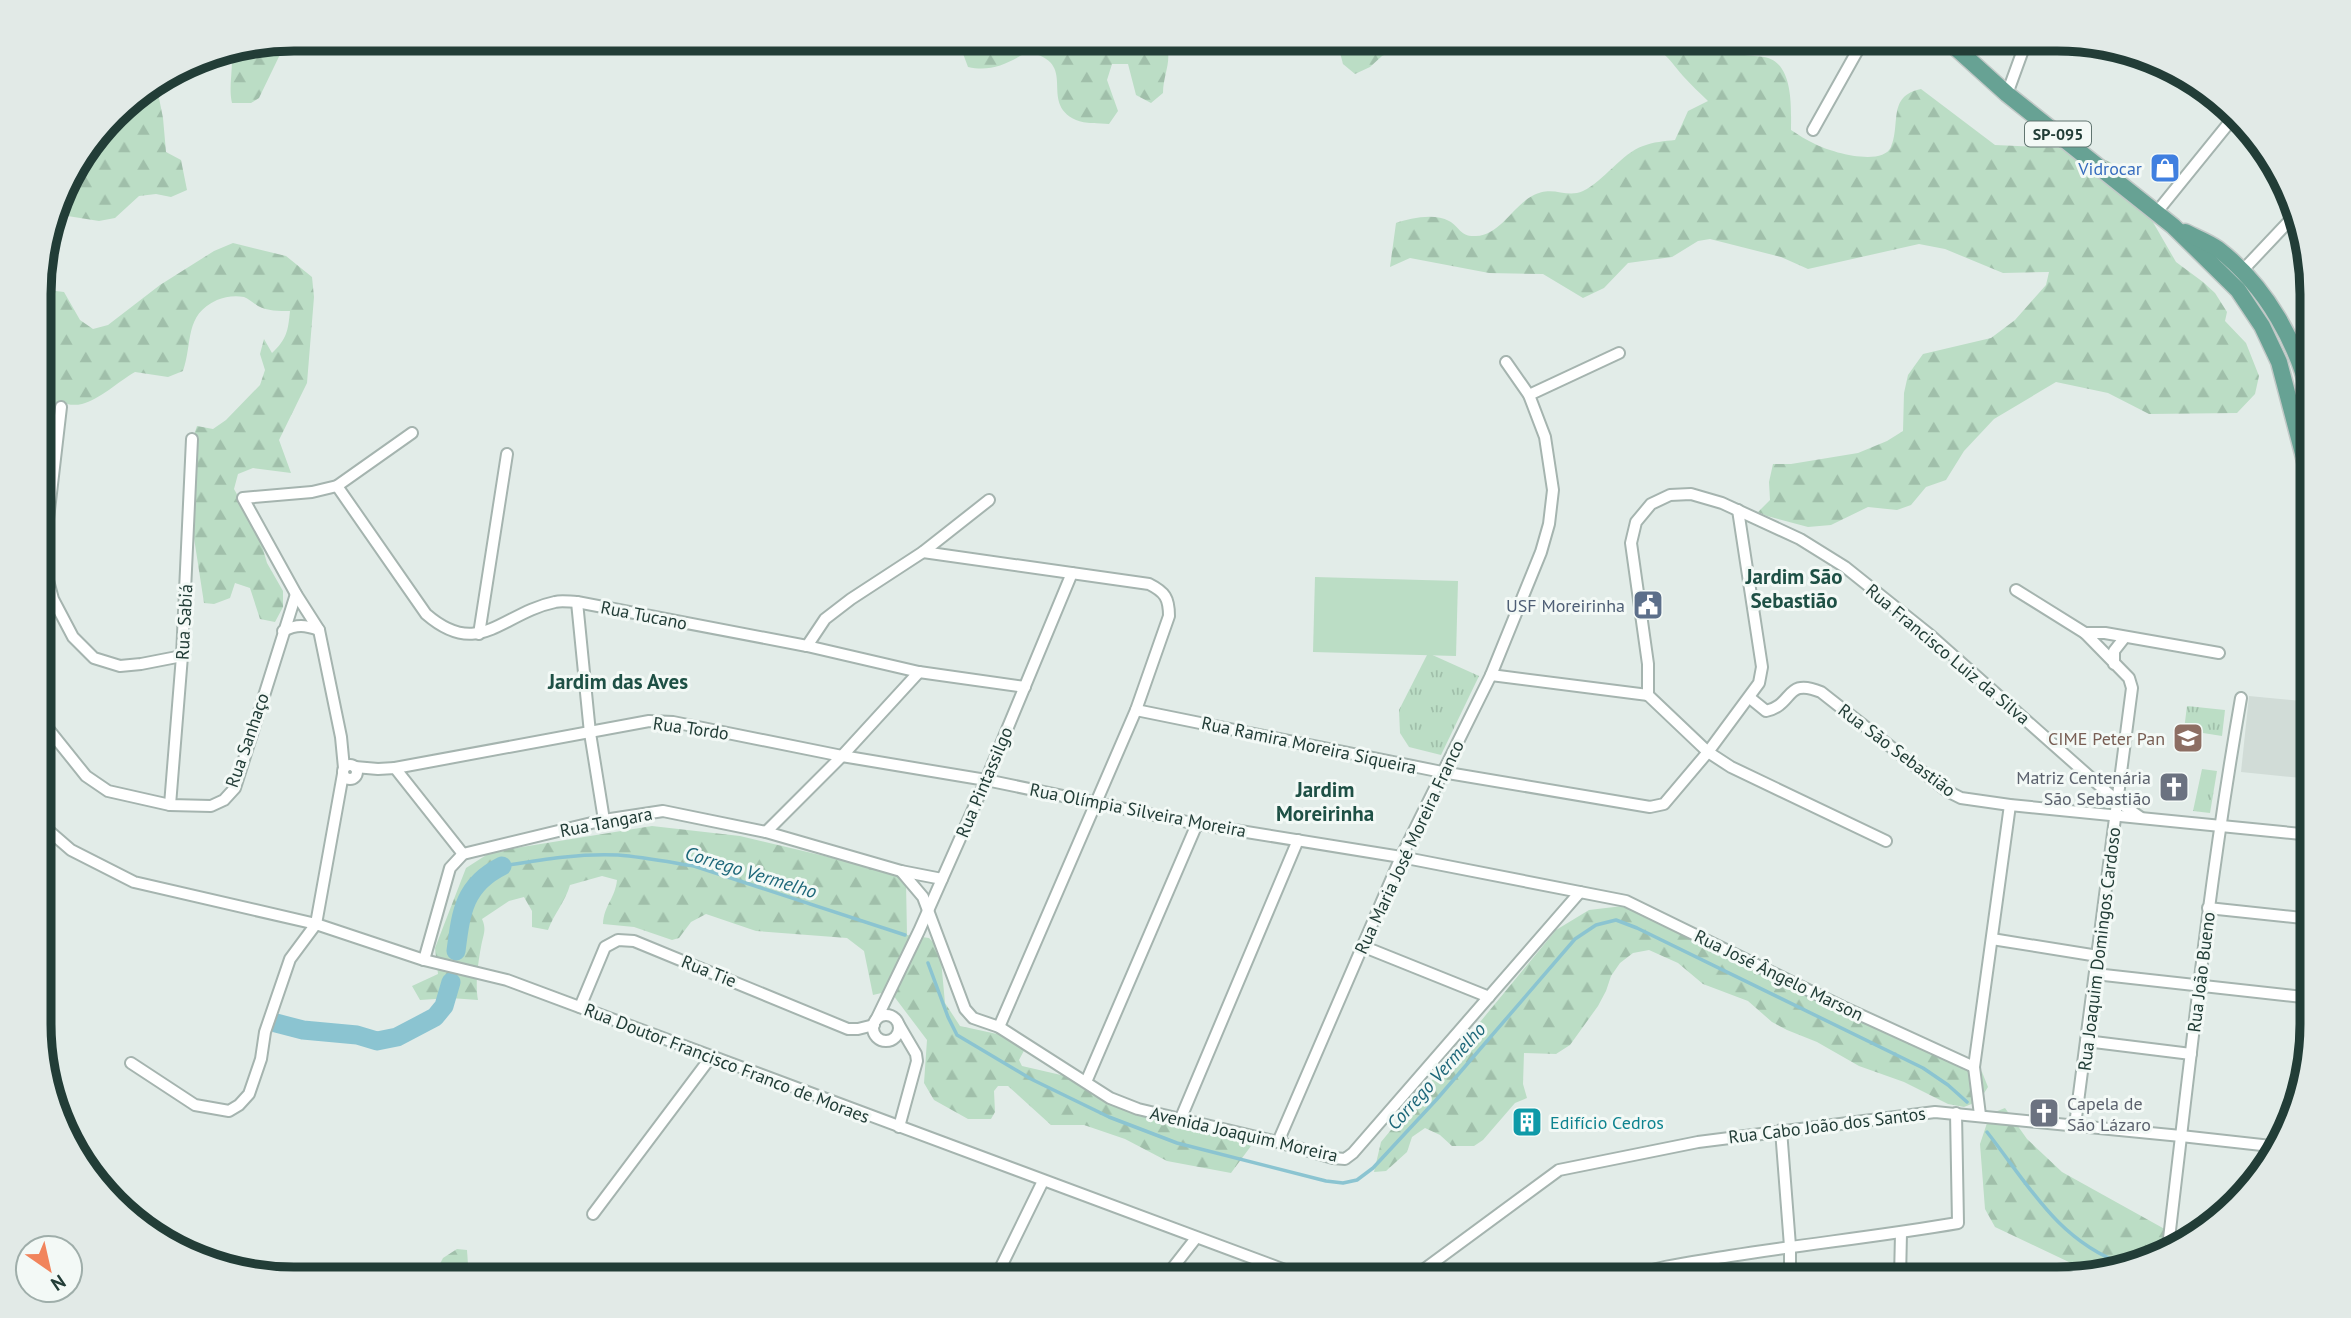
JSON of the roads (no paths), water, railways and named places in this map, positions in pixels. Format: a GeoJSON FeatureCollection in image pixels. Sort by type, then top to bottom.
{"type":"FeatureCollection","features":[{"type":"Feature","properties":{"kind":"main road","name":"SP-095"},"geometry":{"type":"LineString","coordinates":[[1960,51],[2007,94],[2173,226],[2238,290],[2262,326],[2279,362],[2300,440]]}},
{"type":"Feature","properties":{"kind":"main road","name":"SP-095"},"geometry":{"type":"LineString","coordinates":[[2173,226],[2217,248],[2242,271],[2265,298],[2300,362]]}},
{"type":"Feature","properties":{"kind":"street"},"geometry":{"type":"LineString","coordinates":[[1813,130],[1857,51]]}},
{"type":"Feature","properties":{"kind":"street"},"geometry":{"type":"LineString","coordinates":[[2007,94],[2022,51]]}},
{"type":"Feature","properties":{"kind":"street"},"geometry":{"type":"LineString","coordinates":[[2156,213],[2229,122]]}},
{"type":"Feature","properties":{"kind":"street"},"geometry":{"type":"LineString","coordinates":[[2242,271],[2289,222]]}},
{"type":"Feature","properties":{"kind":"street"},"geometry":{"type":"LineString","coordinates":[[1529,395],[1619,353]]}},
{"type":"Feature","properties":{"kind":"street","name":"Rua Maria José Moreira Franco"},"geometry":{"type":"LineString","coordinates":[[1278,1142],[1401,857],[1491,675],[1541,552],[1549,524],[1553,491],[1545,437],[1529,395],[1506,362]]}},
{"type":"Feature","properties":{"kind":"street"},"geometry":{"type":"LineString","coordinates":[[51,493],[61,407]]}},
{"type":"Feature","properties":{"kind":"street"},"geometry":{"type":"LineString","coordinates":[[131,1063],[195,1105],[229,1111],[249,1094],[261,1059],[265,1032],[290,959],[316,924],[340,789],[350,772],[319,630],[243,498],[312,492],[337,486],[412,433]]}},
{"type":"Feature","properties":{"kind":"street","name":"Rua Sabiá"},"geometry":{"type":"LineString","coordinates":[[170,804],[182,656],[192,439]]}},
{"type":"Feature","properties":{"kind":"street"},"geometry":{"type":"LineString","coordinates":[[337,486],[426,614],[441,627],[458,634],[479,634],[507,454]]}},
{"type":"Feature","properties":{"kind":"street","name":"Rua Francisco Luiz da Silva"},"geometry":{"type":"LineString","coordinates":[[1648,695],[1648,664],[1631,543],[1636,522],[1651,504],[1670,495],[1691,494],[1722,503],[1800,539],[1845,567],[1930,635],[2117,801],[2140,817]]}},
{"type":"Feature","properties":{"kind":"street"},"geometry":{"type":"LineString","coordinates":[[807,646],[825,619],[923,552],[989,500]]}},
{"type":"Feature","properties":{"kind":"street","name":"Rua Ramira Moreira Siqueira"},"geometry":{"type":"LineString","coordinates":[[1136,710],[1442,772],[1650,807],[1664,804],[1708,752],[1759,683],[1762,667],[1738,510]]}},
{"type":"Feature","properties":{"kind":"street"},"geometry":{"type":"LineString","coordinates":[[1742,536],[1751,528],[1766,523]]}},
{"type":"Feature","properties":{"kind":"street"},"geometry":{"type":"LineString","coordinates":[[923,552],[1149,584],[1161,590],[1169,600],[1169,616],[1136,710],[999,1027]]}},
{"type":"Feature","properties":{"kind":"street","name":"Rua Pintassilgo"},"geometry":{"type":"LineString","coordinates":[[875,1023],[986,780],[1072,573]]}},
{"type":"Feature","properties":{"kind":"street"},"geometry":{"type":"LineString","coordinates":[[2016,590],[2085,633],[2105,633],[2219,653]]}},
{"type":"Feature","properties":{"kind":"street"},"geometry":{"type":"LineString","coordinates":[[51,592],[74,637],[94,658],[120,666],[182,656]]}},
{"type":"Feature","properties":{"kind":"street","name":"Rua Sanhaço"},"geometry":{"type":"LineString","coordinates":[[51,732],[86,776],[108,792],[170,804],[211,806],[224,800],[235,788],[296,594]]}},
{"type":"Feature","properties":{"kind":"street","name":"Rua Tucano"},"geometry":{"type":"LineString","coordinates":[[479,634],[557,601],[577,602],[807,646],[919,672],[1025,687]]}},
{"type":"Feature","properties":{"kind":"street"},"geometry":{"type":"LineString","coordinates":[[577,602],[590,733],[604,820]]}},
{"type":"Feature","properties":{"kind":"street"},"geometry":{"type":"LineString","coordinates":[[283,631],[293,625],[305,625],[319,630]]}},
{"type":"Feature","properties":{"kind":"street","name":"Rua Joaquim Domingos Cardoso"},"geometry":{"type":"LineString","coordinates":[[2076,1125],[2132,688],[2129,678],[2085,633]]}},
{"type":"Feature","properties":{"kind":"street"},"geometry":{"type":"LineString","coordinates":[[2114,664],[2114,651],[2125,637]]}},
{"type":"Feature","properties":{"kind":"street"},"geometry":{"type":"LineString","coordinates":[[766,832],[842,756],[919,672]]}},
{"type":"Feature","properties":{"kind":"street"},"geometry":{"type":"LineString","coordinates":[[1491,675],[1648,695],[1708,752],[1731,766],[1886,841]]}},
{"type":"Feature","properties":{"kind":"street","name":"Rua São Sebastião"},"geometry":{"type":"LineString","coordinates":[[1750,698],[1766,711],[1776,709],[1796,688],[1807,686],[1821,692],[1947,791],[1961,798],[2010,806],[2300,834]]}},
{"type":"Feature","properties":{"kind":"street","name":"Rua João Bueno"},"geometry":{"type":"LineString","coordinates":[[2169,1240],[2208,908],[2241,698]]}},
{"type":"Feature","properties":{"kind":"street","name":"Rua Tordo"},"geometry":{"type":"LineString","coordinates":[[350,772],[396,768],[649,720],[673,722],[842,756],[986,780]]}},
{"type":"Feature","properties":{"kind":"street"},"geometry":{"type":"LineString","coordinates":[[411,786],[421,762]]}},
{"type":"Feature","properties":{"kind":"street"},"geometry":{"type":"LineString","coordinates":[[396,768],[420,802]]}},
{"type":"Feature","properties":{"kind":"street"},"geometry":{"type":"LineString","coordinates":[[379,769],[397,780],[420,802],[463,854],[450,868],[424,960]]}},
{"type":"Feature","properties":{"kind":"street","name":"Rua Olímpia Silveira Moreira"},"geometry":{"type":"LineString","coordinates":[[986,780],[1197,824],[1401,857],[1580,892]]}},
{"type":"Feature","properties":{"kind":"street"},"geometry":{"type":"LineString","coordinates":[[1980,1115],[1974,1067],[2010,806]]}},
{"type":"Feature","properties":{"kind":"street","name":"Rua Tangara"},"geometry":{"type":"LineString","coordinates":[[463,854],[604,820],[663,811],[766,832],[901,871],[942,879]]}},
{"type":"Feature","properties":{"kind":"street"},"geometry":{"type":"LineString","coordinates":[[1086,1082],[1197,824]]}},
{"type":"Feature","properties":{"kind":"street","name":"Rua Doutor Francisco Franco de Moraes"},"geometry":{"type":"LineString","coordinates":[[51,833],[71,850],[134,882],[316,924],[424,960],[507,980],[1276,1267]]}},
{"type":"Feature","properties":{"kind":"street"},"geometry":{"type":"LineString","coordinates":[[1180,1120],[1298,840]]}},
{"type":"Feature","properties":{"kind":"street","name":"Avenida Joaquim Moreira"},"geometry":{"type":"LineString","coordinates":[[901,871],[917,887],[928,909],[965,1009],[973,1018],[999,1027],[1110,1098],[1180,1120],[1278,1142],[1333,1158],[1345,1158],[1353,1153],[1580,892]]}},
{"type":"Feature","properties":{"kind":"street","name":"Rua José Ângelo Marson"},"geometry":{"type":"LineString","coordinates":[[1580,892],[1626,901],[1843,1007],[1974,1067]]}},
{"type":"Feature","properties":{"kind":"street"},"geometry":{"type":"LineString","coordinates":[[2208,908],[2300,918]]}},
{"type":"Feature","properties":{"kind":"street"},"geometry":{"type":"LineString","coordinates":[[919,931],[931,933],[941,939]]}},
{"type":"Feature","properties":{"kind":"street"},"geometry":{"type":"LineString","coordinates":[[1992,939],[2098,956]]}},
{"type":"Feature","properties":{"kind":"street","name":"Rua Tie"},"geometry":{"type":"LineString","coordinates":[[580,1007],[605,947],[618,940],[634,941],[848,1028],[858,1029],[875,1023]]}},
{"type":"Feature","properties":{"kind":"street"},"geometry":{"type":"LineString","coordinates":[[1362,946],[1489,997]]}},
{"type":"Feature","properties":{"kind":"street"},"geometry":{"type":"LineString","coordinates":[[2095,974],[2300,997]]}},
{"type":"Feature","properties":{"kind":"street"},"geometry":{"type":"LineString","coordinates":[[889,1040],[897,1035],[891,987]]}},
{"type":"Feature","properties":{"kind":"street"},"geometry":{"type":"LineString","coordinates":[[899,1127],[917,1061],[916,1054],[897,1021],[884,1015],[875,1023],[876,1035],[879,1038],[889,1040],[916,1054]]}},
{"type":"Feature","properties":{"kind":"street"},"geometry":{"type":"LineString","coordinates":[[2087,1041],[2191,1054]]}},
{"type":"Feature","properties":{"kind":"street"},"geometry":{"type":"LineString","coordinates":[[593,1213],[711,1056]]}},
{"type":"Feature","properties":{"kind":"street","name":"Rua Cabo João dos Santos"},"geometry":{"type":"LineString","coordinates":[[1426,1267],[1559,1170],[1698,1142],[1781,1130],[1935,1112],[2268,1146]]}},
{"type":"Feature","properties":{"kind":"street"},"geometry":{"type":"LineString","coordinates":[[1660,1267],[1958,1223],[1956,1113]]}},
{"type":"Feature","properties":{"kind":"street"},"geometry":{"type":"LineString","coordinates":[[1781,1130],[1790,1267]]}},
{"type":"Feature","properties":{"kind":"street"},"geometry":{"type":"LineString","coordinates":[[1001,1267],[1043,1181]]}},
{"type":"Feature","properties":{"kind":"street"},"geometry":{"type":"LineString","coordinates":[[1900,1267],[1901,1233]]}},
{"type":"Feature","properties":{"kind":"street"},"geometry":{"type":"LineString","coordinates":[[1173,1267],[1196,1238]]}},
{"type":"Feature","properties":{"kind":"waterway","name":"Corrego Vermelho"},"geometry":{"type":"LineString","coordinates":[[502,866],[589,855],[618,855],[694,866],[905,935]]}},
{"type":"Feature","properties":{"kind":"waterway"},"geometry":{"type":"LineString","coordinates":[[456,951],[463,912],[472,891],[479,882],[502,866]]}},
{"type":"Feature","properties":{"kind":"waterway","name":"Corrego Vermelho"},"geometry":{"type":"LineString","coordinates":[[928,963],[957,1035],[1031,1079],[1109,1117],[1177,1143],[1326,1181],[1343,1183],[1357,1180],[1373,1168],[1437,1099],[1575,939],[1596,925],[1616,920],[1923,1068],[1967,1102]]}},
{"type":"Feature","properties":{"kind":"waterway"},"geometry":{"type":"LineString","coordinates":[[276,1023],[303,1030],[357,1035],[377,1041],[397,1037],[435,1017],[444,1006],[451,982]]}},
{"type":"Feature","properties":{"kind":"waterway","name":"Corrego Vermelho"},"geometry":{"type":"LineString","coordinates":[[1987,1132],[2031,1190],[2062,1225],[2080,1241],[2114,1260]]}},
{"type":"Feature","properties":{"kind":"place","name":"Vidrocar"},"geometry":{"type":"Point","coordinates":[2165,168]}},
{"type":"Feature","properties":{"kind":"place","name":"USF Moreirinha"},"geometry":{"type":"Point","coordinates":[1648,605]}},
{"type":"Feature","properties":{"kind":"place","name":"CIME Peter Pan"},"geometry":{"type":"Point","coordinates":[2188,738]}},
{"type":"Feature","properties":{"kind":"place","name":"Matriz Centenária São Sebastião"},"geometry":{"type":"Point","coordinates":[2174,787]}},
{"type":"Feature","properties":{"kind":"place","name":"Capela de São Lázaro"},"geometry":{"type":"Point","coordinates":[2044,1113]}},
{"type":"Feature","properties":{"kind":"place","name":"Edifício Cedros"},"geometry":{"type":"Point","coordinates":[1527,1122]}},
{"type":"Feature","properties":{"kind":"district","name":"Jardim São Sebastião"},"geometry":{"type":"Point","coordinates":[1794,588]}},
{"type":"Feature","properties":{"kind":"district","name":"Jardim das Aves"},"geometry":{"type":"Point","coordinates":[618,681]}},
{"type":"Feature","properties":{"kind":"district","name":"Jardim Moreirinha"},"geometry":{"type":"Point","coordinates":[1325,801]}}]}
